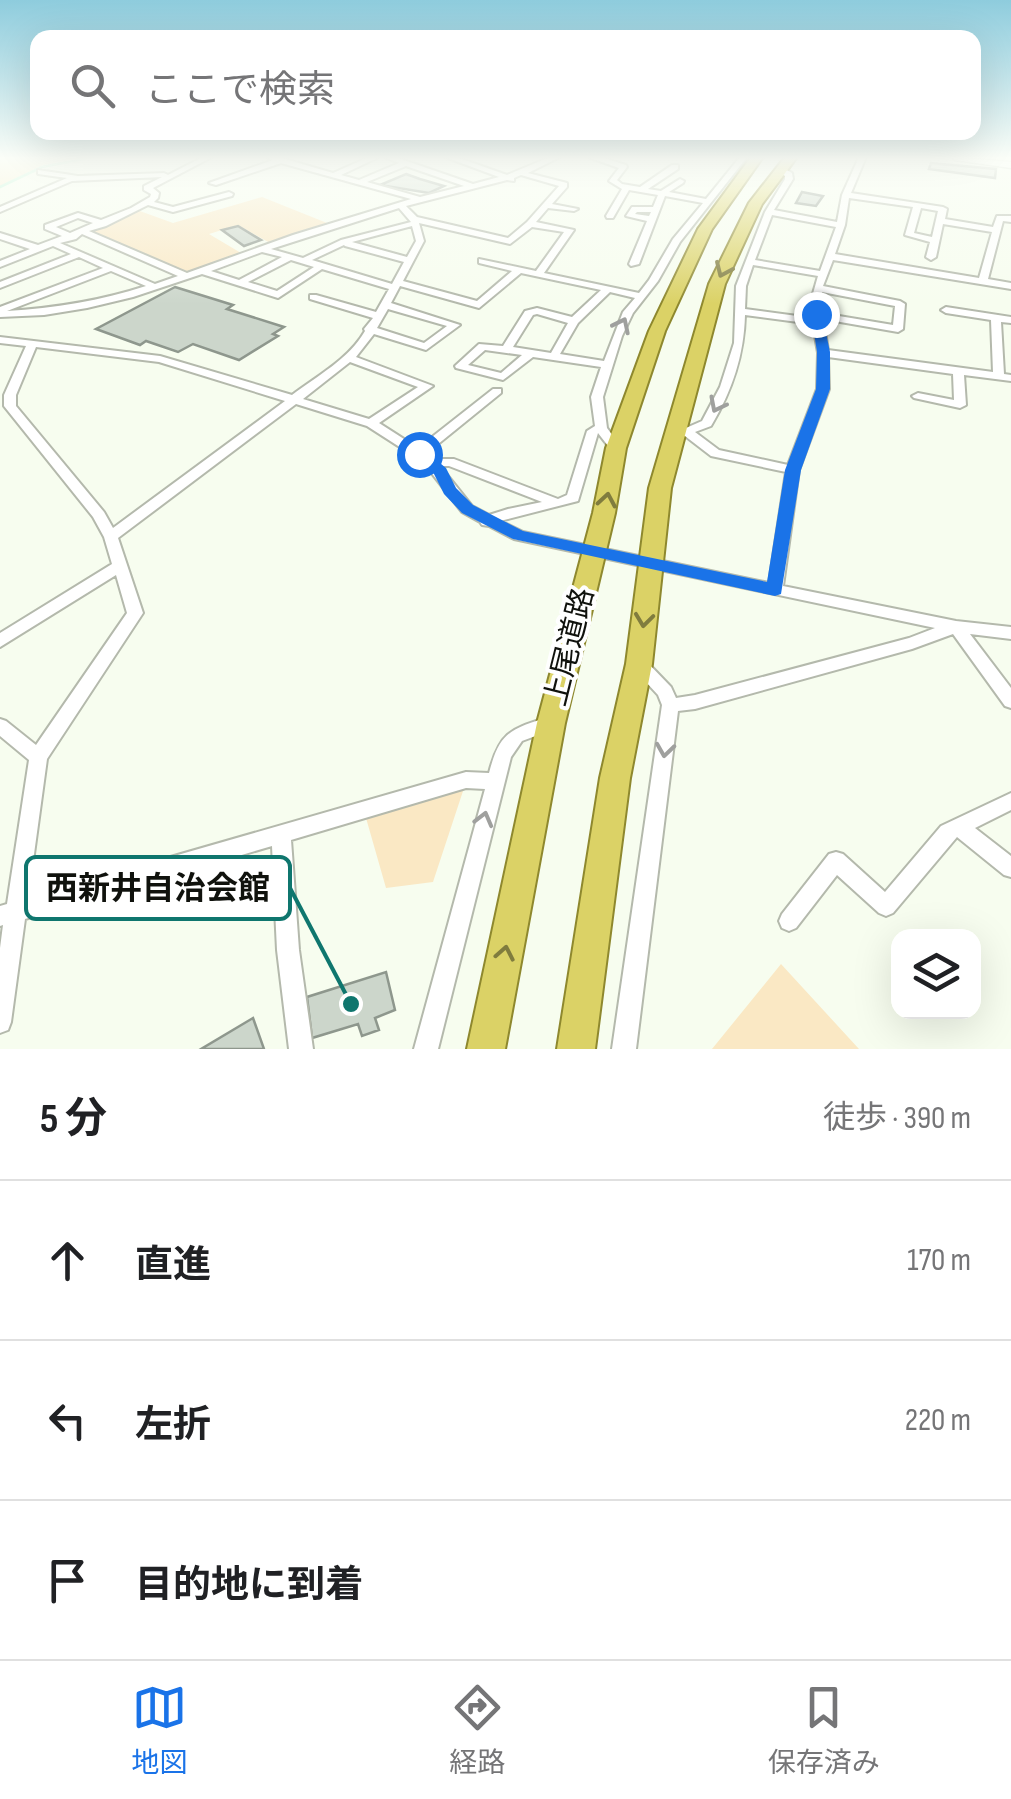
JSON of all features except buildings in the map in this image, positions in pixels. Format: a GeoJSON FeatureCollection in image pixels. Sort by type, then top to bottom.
{"type":"FeatureCollection","features":[{"type":"Feature","properties":{"kind":"highway","name":"上尾道路"},"geometry":{"type":"LineString","coordinates":[[486,1049],[550,723],[594,552],[608,438],[719,206]]}},
{"type":"Feature","properties":{"kind":"highway","name":"上尾道路"},"geometry":{"type":"LineString","coordinates":[[576,1049],[615,778],[639,664],[660,488],[681,434],[698,342],[717,284],[755,206]]}},
{"type":"Feature","properties":{"kind":"street"},"geometry":{"type":"LineString","coordinates":[[0,264],[73,237],[139,206]]}},
{"type":"Feature","properties":{"kind":"street"},"geometry":{"type":"LineString","coordinates":[[160,206],[173,210],[187,206]]}},
{"type":"Feature","properties":{"kind":"street"},"geometry":{"type":"LineString","coordinates":[[0,312],[42,312],[156,288],[262,248],[402,206],[415,221],[420,242],[386,305],[349,358],[296,402],[112,537]]}},
{"type":"Feature","properties":{"kind":"street"},"geometry":{"type":"LineString","coordinates":[[482,261],[508,254],[550,206],[574,209]]}},
{"type":"Feature","properties":{"kind":"street"},"geometry":{"type":"LineString","coordinates":[[610,216],[616,206]]}},
{"type":"Feature","properties":{"kind":"street"},"geometry":{"type":"LineString","coordinates":[[634,264],[657,206]]}},
{"type":"Feature","properties":{"kind":"street"},"geometry":{"type":"LineString","coordinates":[[608,438],[597,397],[606,364],[628,312],[703,206]]}},
{"type":"Feature","properties":{"kind":"street"},"geometry":{"type":"LineString","coordinates":[[681,434],[707,423],[717,408],[739,343],[741,286],[773,206]]}},
{"type":"Feature","properties":{"kind":"street"},"geometry":{"type":"LineString","coordinates":[[775,590],[793,470],[823,389],[818,288],[841,226],[844,206]]}},
{"type":"Feature","properties":{"kind":"street"},"geometry":{"type":"LineString","coordinates":[[918,206],[909,234],[936,240]]}},
{"type":"Feature","properties":{"kind":"street"},"geometry":{"type":"LineString","coordinates":[[923,206],[943,210],[931,256]]}},
{"type":"Feature","properties":{"kind":"street"},"geometry":{"type":"LineString","coordinates":[[769,212],[841,226]]}},
{"type":"Feature","properties":{"kind":"street"},"geometry":{"type":"LineString","coordinates":[[73,237],[48,227],[78,215],[103,224]]}},
{"type":"Feature","properties":{"kind":"street"},"geometry":{"type":"LineString","coordinates":[[983,280],[1000,218],[1011,219]]}},
{"type":"Feature","properties":{"kind":"street"},"geometry":{"type":"LineString","coordinates":[[303,261],[344,242],[415,221],[478,234],[508,254],[519,270],[640,296]]}},
{"type":"Feature","properties":{"kind":"street"},"geometry":{"type":"LineString","coordinates":[[534,221],[580,223]]}},
{"type":"Feature","properties":{"kind":"street"},"geometry":{"type":"LineString","coordinates":[[534,221],[570,230],[538,274]]}},
{"type":"Feature","properties":{"kind":"street"},"geometry":{"type":"LineString","coordinates":[[940,222],[997,230]]}},
{"type":"Feature","properties":{"kind":"street"},"geometry":{"type":"LineString","coordinates":[[84,232],[188,276]]}},
{"type":"Feature","properties":{"kind":"street"},"geometry":{"type":"LineString","coordinates":[[466,243],[478,234]]}},
{"type":"Feature","properties":{"kind":"street"},"geometry":{"type":"LineString","coordinates":[[0,236],[40,249]]}},
{"type":"Feature","properties":{"kind":"street"},"geometry":{"type":"LineString","coordinates":[[344,242],[410,261]]}},
{"type":"Feature","properties":{"kind":"street"},"geometry":{"type":"LineString","coordinates":[[56,244],[156,288]]}},
{"type":"Feature","properties":{"kind":"street"},"geometry":{"type":"LineString","coordinates":[[993,244],[1011,246]]}},
{"type":"Feature","properties":{"kind":"street"},"geometry":{"type":"LineString","coordinates":[[262,248],[479,305],[519,270]]}},
{"type":"Feature","properties":{"kind":"street"},"geometry":{"type":"LineString","coordinates":[[0,285],[80,254]]}},
{"type":"Feature","properties":{"kind":"street"},"geometry":{"type":"LineString","coordinates":[[828,256],[1011,286]]}},
{"type":"Feature","properties":{"kind":"street"},"geometry":{"type":"LineString","coordinates":[[240,283],[290,257]]}},
{"type":"Feature","properties":{"kind":"street"},"geometry":{"type":"LineString","coordinates":[[750,262],[822,274]]}},
{"type":"Feature","properties":{"kind":"street"},"geometry":{"type":"LineString","coordinates":[[203,271],[278,295],[321,266]]}},
{"type":"Feature","properties":{"kind":"street"},"geometry":{"type":"LineString","coordinates":[[0,312],[110,268]]}},
{"type":"Feature","properties":{"kind":"street"},"geometry":{"type":"LineString","coordinates":[[742,312],[898,328],[900,304],[818,288]]}},
{"type":"Feature","properties":{"kind":"street"},"geometry":{"type":"LineString","coordinates":[[554,356],[574,322],[608,289]]}},
{"type":"Feature","properties":{"kind":"street"},"geometry":{"type":"LineString","coordinates":[[313,297],[378,316]]}},
{"type":"Feature","properties":{"kind":"street"},"geometry":{"type":"LineString","coordinates":[[370,329],[426,347],[455,325],[386,305]]}},
{"type":"Feature","properties":{"kind":"street"},"geometry":{"type":"LineString","coordinates":[[946,310],[1011,320]]}},
{"type":"Feature","properties":{"kind":"street"},"geometry":{"type":"LineString","coordinates":[[506,350],[529,313],[537,311],[574,322]]}},
{"type":"Feature","properties":{"kind":"street"},"geometry":{"type":"LineString","coordinates":[[823,352],[1005,377],[996,318]]}},
{"type":"Feature","properties":{"kind":"street"},"geometry":{"type":"LineString","coordinates":[[0,340],[160,359],[372,423],[432,463],[450,490],[487,522],[519,536],[956,627],[1011,633]]}},
{"type":"Feature","properties":{"kind":"street"},"geometry":{"type":"LineString","coordinates":[[0,1022],[7,914],[38,757],[135,613],[112,537],[56,460],[10,406],[10,395],[32,346]]}},
{"type":"Feature","properties":{"kind":"street"},"geometry":{"type":"LineString","coordinates":[[531,353],[504,378],[460,366],[483,346],[506,350],[531,353],[554,356],[606,364]]}},
{"type":"Feature","properties":{"kind":"street"},"geometry":{"type":"LineString","coordinates":[[349,358],[427,386],[372,423]]}},
{"type":"Feature","properties":{"kind":"street"},"geometry":{"type":"LineString","coordinates":[[918,396],[960,405],[958,371]]}},
{"type":"Feature","properties":{"kind":"street"},"geometry":{"type":"LineString","coordinates":[[419,454],[497,391]]}},
{"type":"Feature","properties":{"kind":"street"},"geometry":{"type":"LineString","coordinates":[[487,522],[504,511],[559,504],[574,498],[593,431],[608,438]]}},
{"type":"Feature","properties":{"kind":"street"},"geometry":{"type":"LineString","coordinates":[[681,434],[715,453],[793,470]]}},
{"type":"Feature","properties":{"kind":"street"},"geometry":{"type":"LineString","coordinates":[[432,463],[450,462],[559,504]]}},
{"type":"Feature","properties":{"kind":"street"},"geometry":{"type":"LineString","coordinates":[[0,640],[119,566]]}},
{"type":"Feature","properties":{"kind":"street"},"geometry":{"type":"LineString","coordinates":[[956,627],[1011,701]]}},
{"type":"Feature","properties":{"kind":"street"},"geometry":{"type":"LineString","coordinates":[[670,704],[695,702],[912,643],[956,627]]}},
{"type":"Feature","properties":{"kind":"street"},"geometry":{"type":"LineString","coordinates":[[624,1049],[670,704],[665,692],[639,664]]}},
{"type":"Feature","properties":{"kind":"street"},"geometry":{"type":"LineString","coordinates":[[426,1049],[502,754],[516,736],[550,723]]}},
{"type":"Feature","properties":{"kind":"street"},"geometry":{"type":"LineString","coordinates":[[0,726],[38,757]]}},
{"type":"Feature","properties":{"kind":"street"},"geometry":{"type":"LineString","coordinates":[[7,914],[466,780],[494,781]]}},
{"type":"Feature","properties":{"kind":"street"},"geometry":{"type":"LineString","coordinates":[[789,921],[836,861],[886,906],[948,832],[1011,801]]}},
{"type":"Feature","properties":{"kind":"street"},"geometry":{"type":"LineString","coordinates":[[958,827],[1011,868]]}},
{"type":"Feature","properties":{"kind":"street"},"geometry":{"type":"LineString","coordinates":[[280,836],[288,950],[301,1049]]}},
{"type":"Feature","properties":{"kind":"shaded area"},"geometry":{"type":"Polygon","coordinates":[[[231,206],[284,206],[327,223],[270,243],[238,225],[209,234],[241,253],[188,274],[92,232],[137,210],[173,223],[231,206]]]}},
{"type":"Feature","properties":{"kind":"shaded area"},"geometry":{"type":"Polygon","coordinates":[[[464,788],[433,882],[386,888],[366,818],[464,788]]]}},
{"type":"Feature","properties":{"kind":"shaded area"},"geometry":{"type":"Polygon","coordinates":[[[781,964],[859,1049],[712,1049],[781,964]]]}},
{"type":"Feature","properties":{"kind":"place","name":"西新井自治会館"},"geometry":{"type":"Point","coordinates":[351,1004]}},
{"type":"Feature","properties":{"kind":"route"},"geometry":{"type":"LineString","coordinates":[[419,454],[441,471],[450,490],[467,509],[519,536],[775,590],[793,470],[823,389],[823,352],[816,314]]}}]}
